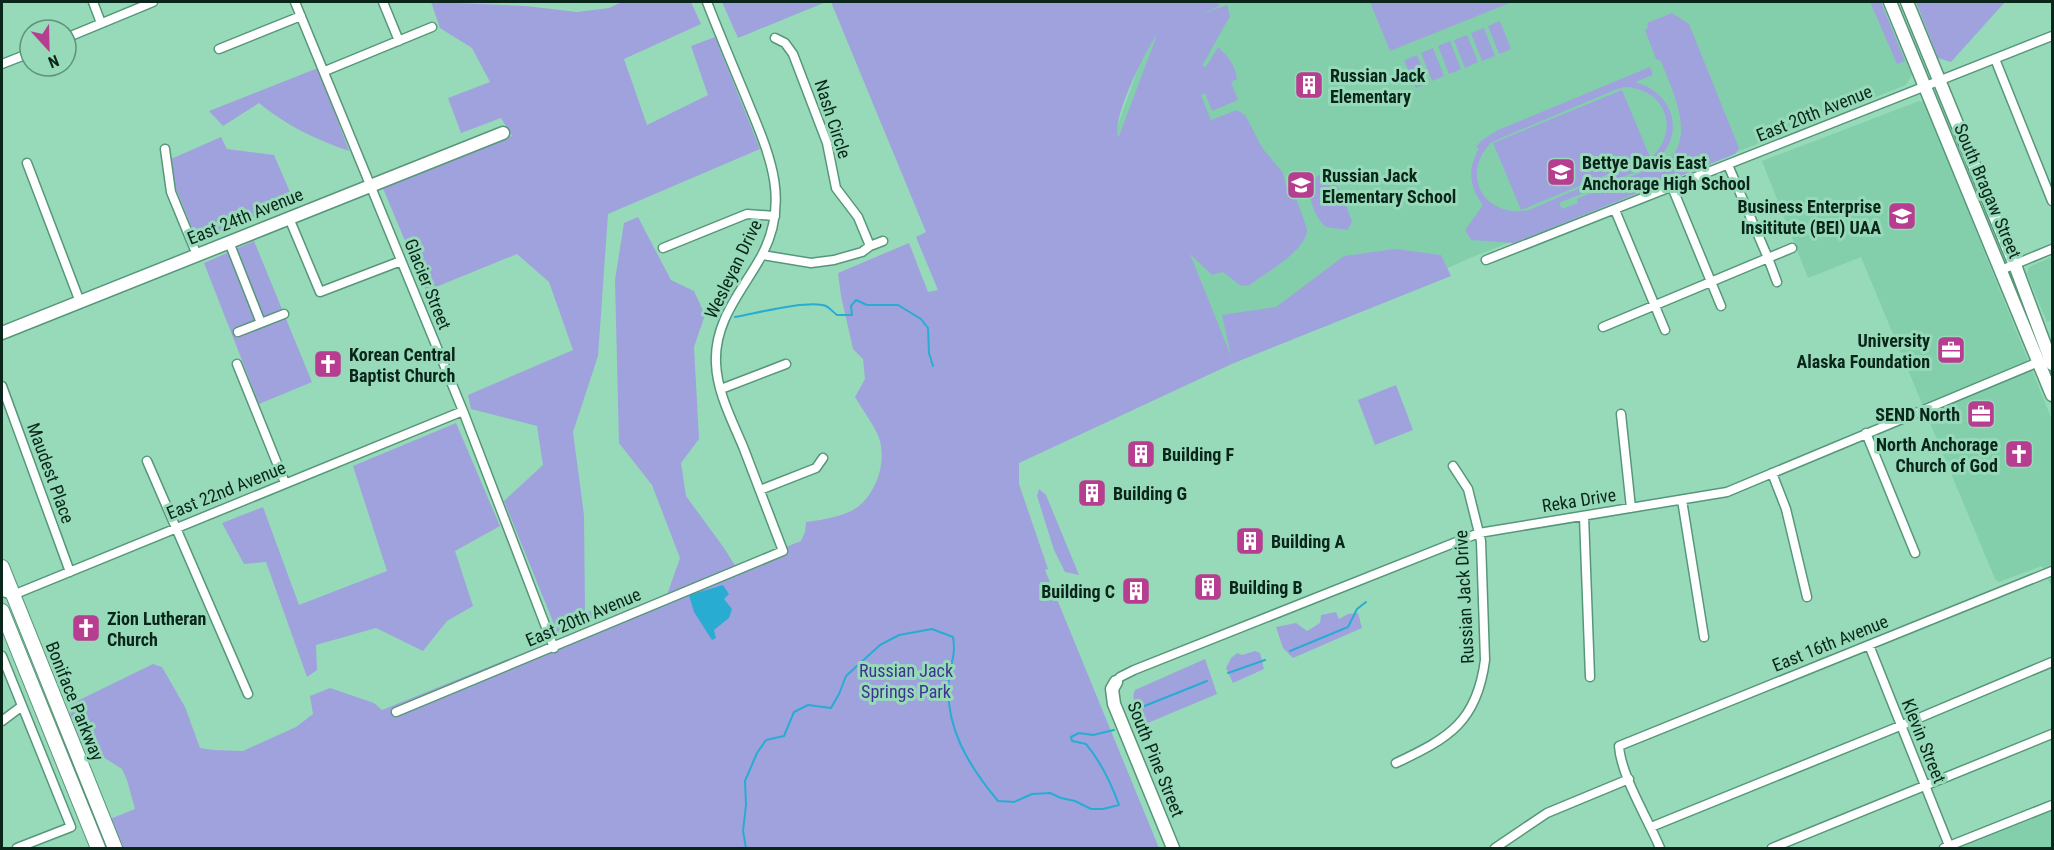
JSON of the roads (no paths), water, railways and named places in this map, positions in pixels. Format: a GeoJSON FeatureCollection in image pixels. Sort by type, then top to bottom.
{"type":"FeatureCollection","features":[{"type":"Feature","properties":{"kind":"main road","name":"South Bragaw Street"},"geometry":{"type":"LineString","coordinates":[[1890,2],[2001,270],[2047,361]]}},
{"type":"Feature","properties":{"kind":"main road","name":"South Bragaw Street"},"geometry":{"type":"LineString","coordinates":[[1907,2],[2014,265],[2047,361],[2052,394]]}},
{"type":"Feature","properties":{"kind":"main road","name":"East 24th Avenue"},"geometry":{"type":"LineString","coordinates":[[2,333],[503,133]]}},
{"type":"Feature","properties":{"kind":"main road","name":"Boniface Parkway"},"geometry":{"type":"LineString","coordinates":[[2,567],[7,593],[115,849]]}},
{"type":"Feature","properties":{"kind":"main road","name":"Boniface Parkway"},"geometry":{"type":"LineString","coordinates":[[2,610],[98,849]]}},
{"type":"Feature","properties":{"kind":"main road","name":"South Pine Street"},"geometry":{"type":"LineString","coordinates":[[1116,681],[1112,689],[1114,704],[1173,849]]}},
{"type":"Feature","properties":{"kind":"street"},"geometry":{"type":"LineString","coordinates":[[93,2],[101,23]]}},
{"type":"Feature","properties":{"kind":"street"},"geometry":{"type":"LineString","coordinates":[[78,33],[153,2]]}},
{"type":"Feature","properties":{"kind":"street","name":"Glacier Street"},"geometry":{"type":"LineString","coordinates":[[295,2],[463,411],[554,648]]}},
{"type":"Feature","properties":{"kind":"street"},"geometry":{"type":"LineString","coordinates":[[383,2],[399,41]]}},
{"type":"Feature","properties":{"kind":"street","name":"Wesleyan Drive"},"geometry":{"type":"LineString","coordinates":[[707,2],[770,159],[775,179],[774,225],[762,255],[728,310],[718,342],[716,362],[721,389],[783,551]]}},
{"type":"Feature","properties":{"kind":"street"},"geometry":{"type":"LineString","coordinates":[[219,49],[302,16]]}},
{"type":"Feature","properties":{"kind":"street"},"geometry":{"type":"LineString","coordinates":[[325,71],[432,27]]}},
{"type":"Feature","properties":{"kind":"street","name":"East 20th Avenue"},"geometry":{"type":"LineString","coordinates":[[1486,260],[2052,36]]}},
{"type":"Feature","properties":{"kind":"street","name":"Nash Circle"},"geometry":{"type":"LineString","coordinates":[[775,38],[785,43],[793,54],[827,143],[836,188],[858,217],[870,246]]}},
{"type":"Feature","properties":{"kind":"street"},"geometry":{"type":"LineString","coordinates":[[2,64],[18,57]]}},
{"type":"Feature","properties":{"kind":"street"},"geometry":{"type":"LineString","coordinates":[[1995,59],[2052,201]]}},
{"type":"Feature","properties":{"kind":"street"},"geometry":{"type":"LineString","coordinates":[[165,149],[171,192],[197,255]]}},
{"type":"Feature","properties":{"kind":"street"},"geometry":{"type":"LineString","coordinates":[[27,163],[80,302]]}},
{"type":"Feature","properties":{"kind":"street"},"geometry":{"type":"LineString","coordinates":[[1728,165],[1777,282]]}},
{"type":"Feature","properties":{"kind":"street"},"geometry":{"type":"LineString","coordinates":[[1672,188],[1721,306]]}},
{"type":"Feature","properties":{"kind":"street"},"geometry":{"type":"LineString","coordinates":[[1615,210],[1665,330]]}},
{"type":"Feature","properties":{"kind":"street"},"geometry":{"type":"LineString","coordinates":[[663,248],[747,214],[775,216]]}},
{"type":"Feature","properties":{"kind":"street"},"geometry":{"type":"LineString","coordinates":[[289,218],[320,292],[401,261]]}},
{"type":"Feature","properties":{"kind":"street"},"geometry":{"type":"LineString","coordinates":[[762,255],[811,263],[834,260],[862,252],[883,241]]}},
{"type":"Feature","properties":{"kind":"street"},"geometry":{"type":"LineString","coordinates":[[229,242],[261,323]]}},
{"type":"Feature","properties":{"kind":"street"},"geometry":{"type":"LineString","coordinates":[[1603,327],[1792,248]]}},
{"type":"Feature","properties":{"kind":"street"},"geometry":{"type":"LineString","coordinates":[[2001,270],[2052,249]]}},
{"type":"Feature","properties":{"kind":"street"},"geometry":{"type":"LineString","coordinates":[[238,332],[284,314]]}},
{"type":"Feature","properties":{"kind":"street","name":"Reka Drive"},"geometry":{"type":"LineString","coordinates":[[1116,681],[1134,670],[1479,533],[1727,492],[1866,433],[2047,361]]}},
{"type":"Feature","properties":{"kind":"street"},"geometry":{"type":"LineString","coordinates":[[237,364],[285,483]]}},
{"type":"Feature","properties":{"kind":"street"},"geometry":{"type":"LineString","coordinates":[[721,389],[786,364]]}},
{"type":"Feature","properties":{"kind":"street","name":"Maudest Place"},"geometry":{"type":"LineString","coordinates":[[2,386],[70,572]]}},
{"type":"Feature","properties":{"kind":"street","name":"East 22nd Avenue"},"geometry":{"type":"LineString","coordinates":[[7,593],[70,572],[463,411]]}},
{"type":"Feature","properties":{"kind":"street"},"geometry":{"type":"LineString","coordinates":[[1621,414],[1632,508]]}},
{"type":"Feature","properties":{"kind":"street"},"geometry":{"type":"LineString","coordinates":[[1866,433],[1915,553]]}},
{"type":"Feature","properties":{"kind":"street"},"geometry":{"type":"LineString","coordinates":[[760,490],[816,468],[823,458]]}},
{"type":"Feature","properties":{"kind":"street"},"geometry":{"type":"LineString","coordinates":[[147,461],[248,694]]}},
{"type":"Feature","properties":{"kind":"street","name":"Russian Jack Drive"},"geometry":{"type":"LineString","coordinates":[[1396,763],[1425,749],[1450,733],[1466,717],[1479,691],[1485,660],[1479,533],[1468,489],[1453,466]]}},
{"type":"Feature","properties":{"kind":"street"},"geometry":{"type":"LineString","coordinates":[[1772,473],[1786,509],[1807,597]]}},
{"type":"Feature","properties":{"kind":"street"},"geometry":{"type":"LineString","coordinates":[[1682,500],[1704,637]]}},
{"type":"Feature","properties":{"kind":"street"},"geometry":{"type":"LineString","coordinates":[[1584,516],[1590,677]]}},
{"type":"Feature","properties":{"kind":"street","name":"East 20th Avenue"},"geometry":{"type":"LineString","coordinates":[[396,712],[783,551]]}},
{"type":"Feature","properties":{"kind":"street","name":"East 16th Avenue"},"geometry":{"type":"LineString","coordinates":[[1629,779],[1619,746],[2052,571]]}},
{"type":"Feature","properties":{"kind":"street","name":"Klevin Street"},"geometry":{"type":"LineString","coordinates":[[1869,645],[1948,848]]}},
{"type":"Feature","properties":{"kind":"street"},"geometry":{"type":"LineString","coordinates":[[2,656],[71,826],[17,849]]}},
{"type":"Feature","properties":{"kind":"street"},"geometry":{"type":"LineString","coordinates":[[1651,827],[2052,662]]}},
{"type":"Feature","properties":{"kind":"street"},"geometry":{"type":"LineString","coordinates":[[2,721],[22,706]]}},
{"type":"Feature","properties":{"kind":"street"},"geometry":{"type":"LineString","coordinates":[[1772,849],[2052,734]]}},
{"type":"Feature","properties":{"kind":"street"},"geometry":{"type":"LineString","coordinates":[[1495,849],[1547,813],[1629,779],[1660,849]]}},
{"type":"Feature","properties":{"kind":"street"},"geometry":{"type":"LineString","coordinates":[[1948,848],[2052,806]]}},
{"type":"Feature","properties":{"kind":"waterway"},"geometry":{"type":"LineString","coordinates":[[735,317],[807,304],[826,306],[837,315],[852,315],[851,306],[856,300],[867,305],[898,305],[921,319],[928,328],[929,353],[933,366]]}},
{"type":"Feature","properties":{"kind":"waterway"},"geometry":{"type":"LineString","coordinates":[[1290,651],[1348,627],[1357,609],[1366,602]]}},
{"type":"Feature","properties":{"kind":"waterway"},"geometry":{"type":"LineString","coordinates":[[746,848],[743,831],[746,805],[745,781],[757,753],[766,740],[784,736],[794,712],[808,705],[831,708],[846,676],[880,645],[899,635],[932,629],[953,637],[954,654],[948,696],[954,729],[968,759],[998,801],[1014,802],[1032,794],[1050,793],[1091,809],[1119,805],[1105,773],[1091,751],[1086,744],[1072,741],[1071,737],[1079,733],[1093,735],[1114,730]]}},
{"type":"Feature","properties":{"kind":"waterway"},"geometry":{"type":"LineString","coordinates":[[1228,673],[1265,660]]}},
{"type":"Feature","properties":{"kind":"waterway"},"geometry":{"type":"LineString","coordinates":[[1132,711],[1207,681]]}},
{"type":"Feature","properties":{"kind":"place","name":"Russian Jack Elementary"},"geometry":{"type":"Point","coordinates":[1309,85]}},
{"type":"Feature","properties":{"kind":"place","name":"Bettye Davis East Anchorage High School"},"geometry":{"type":"Point","coordinates":[1561,172]}},
{"type":"Feature","properties":{"kind":"place","name":"Russian Jack Elementary School"},"geometry":{"type":"Point","coordinates":[1301,185]}},
{"type":"Feature","properties":{"kind":"place","name":"Business Enterprise Insititute (BEI) UAA"},"geometry":{"type":"Point","coordinates":[1902,216]}},
{"type":"Feature","properties":{"kind":"place","name":"University Alaska Foundation"},"geometry":{"type":"Point","coordinates":[1951,350]}},
{"type":"Feature","properties":{"kind":"place","name":"Korean Central Baptist Church"},"geometry":{"type":"Point","coordinates":[328,364]}},
{"type":"Feature","properties":{"kind":"place","name":"SEND North"},"geometry":{"type":"Point","coordinates":[1981,414]}},
{"type":"Feature","properties":{"kind":"place","name":"Building F"},"geometry":{"type":"Point","coordinates":[1141,454]}},
{"type":"Feature","properties":{"kind":"place","name":"North Anchorage Church of God"},"geometry":{"type":"Point","coordinates":[2019,454]}},
{"type":"Feature","properties":{"kind":"place","name":"Building G"},"geometry":{"type":"Point","coordinates":[1092,493]}},
{"type":"Feature","properties":{"kind":"place","name":"Building A"},"geometry":{"type":"Point","coordinates":[1250,541]}},
{"type":"Feature","properties":{"kind":"place","name":"Building B"},"geometry":{"type":"Point","coordinates":[1208,587]}},
{"type":"Feature","properties":{"kind":"place","name":"Building C"},"geometry":{"type":"Point","coordinates":[1136,591]}},
{"type":"Feature","properties":{"kind":"place","name":"Zion Lutheran Church"},"geometry":{"type":"Point","coordinates":[86,628]}},
{"type":"Feature","properties":{"kind":"park label","name":"Russian Jack Springs Park"},"geometry":{"type":"Point","coordinates":[906,680]}}]}
